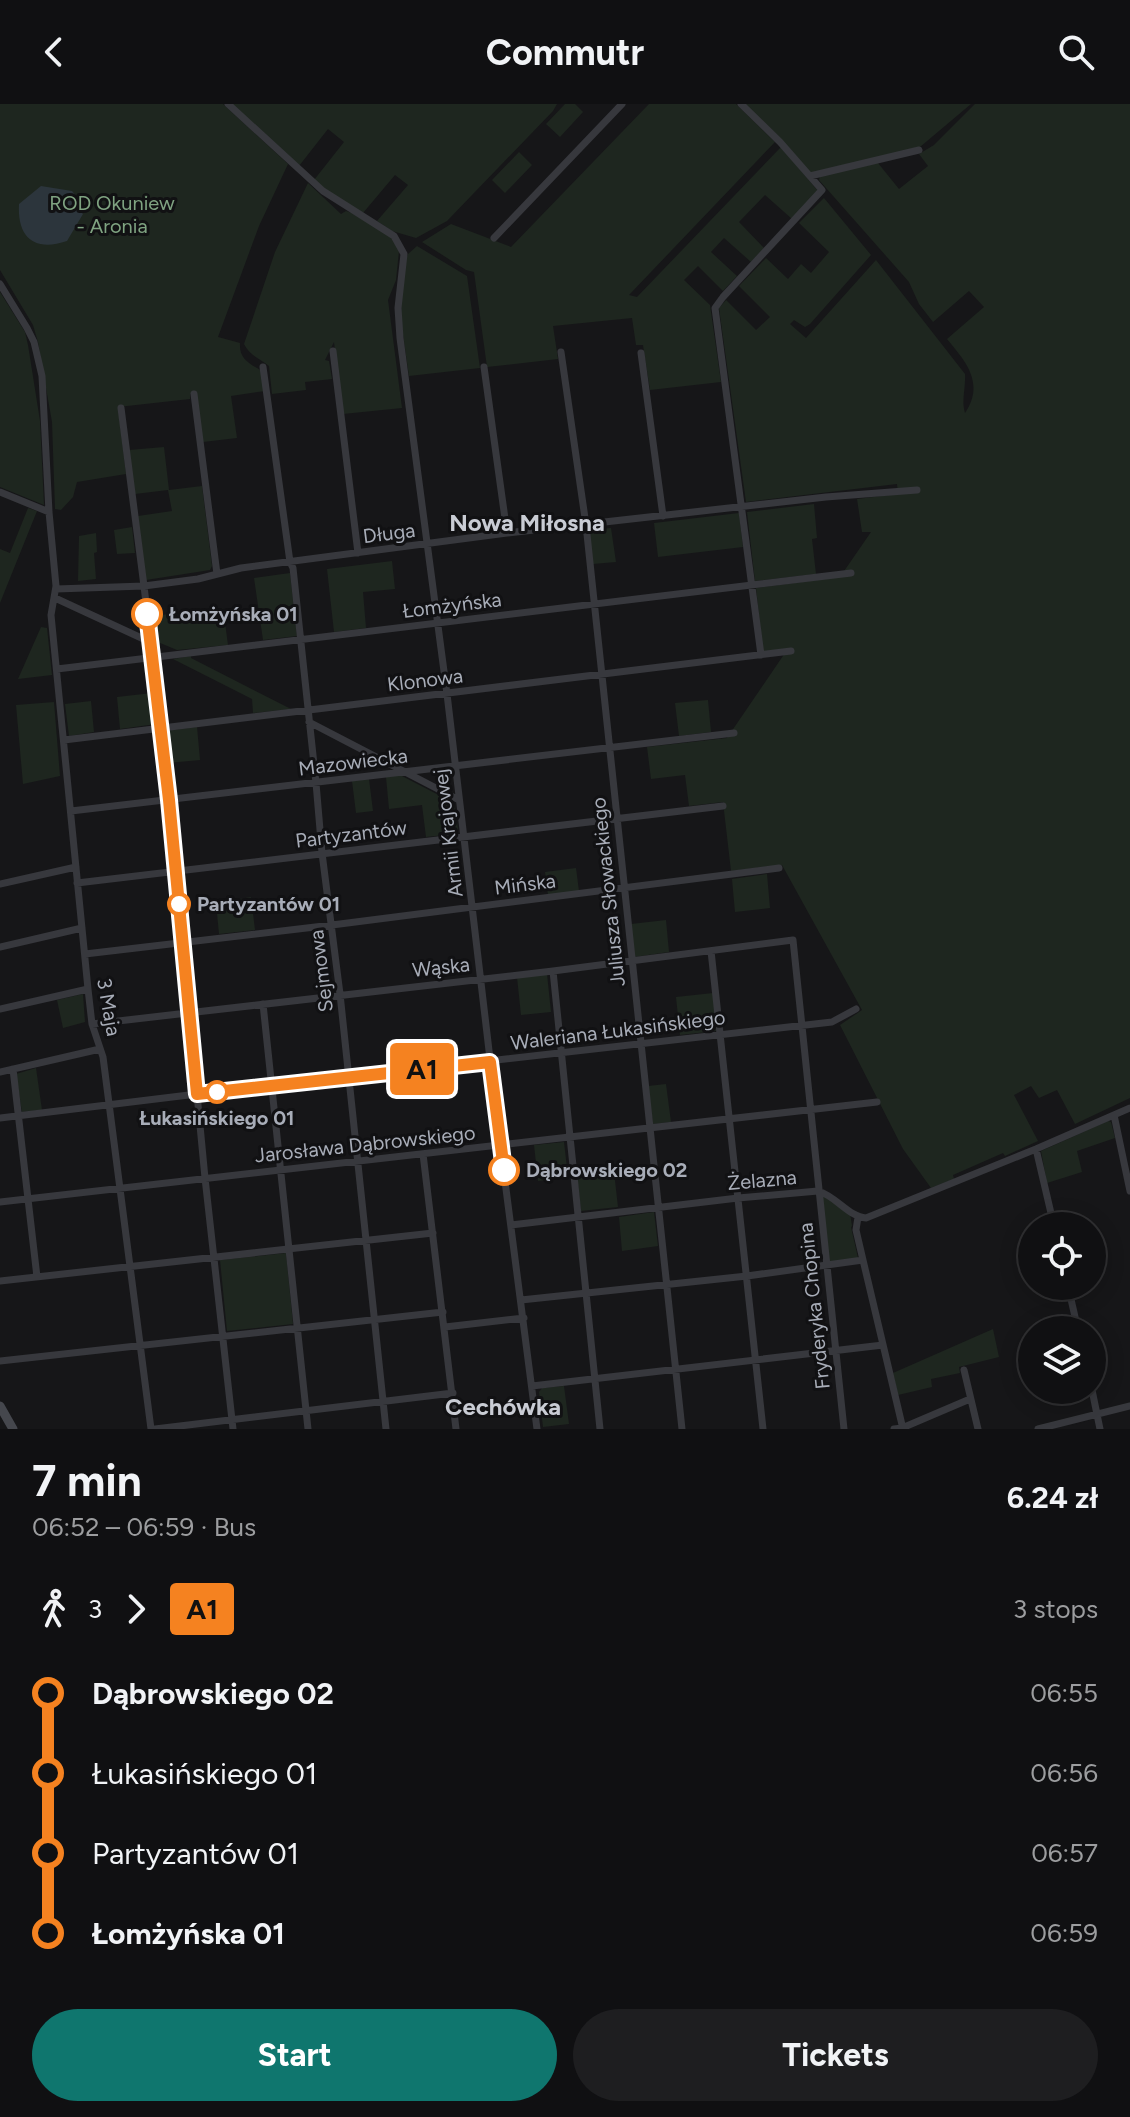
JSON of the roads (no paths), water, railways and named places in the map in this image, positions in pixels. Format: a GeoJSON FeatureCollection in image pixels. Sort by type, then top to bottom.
{"type":"FeatureCollection","features":[{"type":"Feature","properties":{"kind":"street","name":"Armii Krajowej"},"geometry":{"type":"LineString","coordinates":[[228,104],[323,191],[394,236],[404,254],[398,308],[400,338],[537,1429]]}},
{"type":"Feature","properties":{"kind":"street"},"geometry":{"type":"LineString","coordinates":[[494,238],[622,104]]}},
{"type":"Feature","properties":{"kind":"street"},"geometry":{"type":"LineString","coordinates":[[741,104],[822,190],[715,308],[761,655]]}},
{"type":"Feature","properties":{"kind":"street"},"geometry":{"type":"LineString","coordinates":[[810,176],[919,150]]}},
{"type":"Feature","properties":{"kind":"street","name":"3 Maja"},"geometry":{"type":"LineString","coordinates":[[0,284],[27,328],[42,376],[55,593],[51,615],[88,989],[92,1024],[110,1105],[139,1345],[153,1429]]}},
{"type":"Feature","properties":{"kind":"street"},"geometry":{"type":"LineString","coordinates":[[333,351],[358,553]]}},
{"type":"Feature","properties":{"kind":"street","name":"Juliusza Słowackiego"},"geometry":{"type":"LineString","coordinates":[[561,352],[586,525],[682,1429]]}},
{"type":"Feature","properties":{"kind":"street"},"geometry":{"type":"LineString","coordinates":[[641,353],[663,516]]}},
{"type":"Feature","properties":{"kind":"street","name":"Sejmowa"},"geometry":{"type":"LineString","coordinates":[[263,367],[293,568],[386,1429]]}},
{"type":"Feature","properties":{"kind":"street"},"geometry":{"type":"LineString","coordinates":[[484,367],[507,533]]}},
{"type":"Feature","properties":{"kind":"street"},"geometry":{"type":"LineString","coordinates":[[194,394],[217,574]]}},
{"type":"Feature","properties":{"kind":"street"},"geometry":{"type":"LineString","coordinates":[[121,408],[169,800],[205,1178],[233,1425]]}},
{"type":"Feature","properties":{"kind":"street","name":"Długa"},"geometry":{"type":"LineString","coordinates":[[55,593],[198,579],[241,568],[507,533],[826,497],[917,490]]}},
{"type":"Feature","properties":{"kind":"street"},"geometry":{"type":"LineString","coordinates":[[0,492],[49,512]]}},
{"type":"Feature","properties":{"kind":"street","name":"Łomżyńska"},"geometry":{"type":"LineString","coordinates":[[57,669],[851,573]]}},
{"type":"Feature","properties":{"kind":"street"},"geometry":{"type":"LineString","coordinates":[[55,593],[150,642]]}},
{"type":"Feature","properties":{"kind":"street","name":"Klonowa"},"geometry":{"type":"LineString","coordinates":[[64,740],[791,651]]}},
{"type":"Feature","properties":{"kind":"street"},"geometry":{"type":"LineString","coordinates":[[309,722],[459,800]]}},
{"type":"Feature","properties":{"kind":"street","name":"Mazowiecka"},"geometry":{"type":"LineString","coordinates":[[71,811],[734,733]]}},
{"type":"Feature","properties":{"kind":"street","name":"Partyzantów"},"geometry":{"type":"LineString","coordinates":[[77,883],[723,806]]}},
{"type":"Feature","properties":{"kind":"street"},"geometry":{"type":"LineString","coordinates":[[0,884],[76,867]]}},
{"type":"Feature","properties":{"kind":"street","name":"Mińska"},"geometry":{"type":"LineString","coordinates":[[85,954],[779,868]]}},
{"type":"Feature","properties":{"kind":"street"},"geometry":{"type":"LineString","coordinates":[[0,947],[82,928]]}},
{"type":"Feature","properties":{"kind":"street","name":"Wąska"},"geometry":{"type":"LineString","coordinates":[[92,1024],[793,940]]}},
{"type":"Feature","properties":{"kind":"street","name":"Fryderyka Chopina"},"geometry":{"type":"LineString","coordinates":[[793,940],[844,1429]]}},
{"type":"Feature","properties":{"kind":"street"},"geometry":{"type":"LineString","coordinates":[[711,951],[763,1429]]}},
{"type":"Feature","properties":{"kind":"street"},"geometry":{"type":"LineString","coordinates":[[553,971],[600,1429]]}},
{"type":"Feature","properties":{"kind":"street"},"geometry":{"type":"LineString","coordinates":[[0,1009],[88,989]]}},
{"type":"Feature","properties":{"kind":"street"},"geometry":{"type":"LineString","coordinates":[[263,1004],[308,1429]]}},
{"type":"Feature","properties":{"kind":"street","name":"Waleriana Łukasińskiego"},"geometry":{"type":"LineString","coordinates":[[0,1118],[832,1022],[856,1009]]}},
{"type":"Feature","properties":{"kind":"street"},"geometry":{"type":"LineString","coordinates":[[0,1072],[100,1049]]}},
{"type":"Feature","properties":{"kind":"street"},"geometry":{"type":"LineString","coordinates":[[13,1069],[37,1277]]}},
{"type":"Feature","properties":{"kind":"street","name":"Jarosława Dąbrowskiego"},"geometry":{"type":"LineString","coordinates":[[0,1202],[877,1102]]}},
{"type":"Feature","properties":{"kind":"street"},"geometry":{"type":"LineString","coordinates":[[902,1429],[856,1230],[858,1217],[866,1218],[1130,1108]]}},
{"type":"Feature","properties":{"kind":"street"},"geometry":{"type":"LineString","coordinates":[[1114,1115],[1130,1191]]}},
{"type":"Feature","properties":{"kind":"street"},"geometry":{"type":"LineString","coordinates":[[1036,1149],[1051,1212]]}},
{"type":"Feature","properties":{"kind":"street"},"geometry":{"type":"LineString","coordinates":[[423,1154],[456,1429]]}},
{"type":"Feature","properties":{"kind":"street","name":"Żelazna"},"geometry":{"type":"LineString","coordinates":[[511,1225],[818,1191],[858,1217]]}},
{"type":"Feature","properties":{"kind":"street"},"geometry":{"type":"LineString","coordinates":[[0,1281],[433,1233]]}},
{"type":"Feature","properties":{"kind":"street"},"geometry":{"type":"LineString","coordinates":[[521,1300],[747,1276],[863,1260]]}},
{"type":"Feature","properties":{"kind":"street"},"geometry":{"type":"LineString","coordinates":[[0,1361],[443,1312]]}},
{"type":"Feature","properties":{"kind":"street"},"geometry":{"type":"LineString","coordinates":[[445,1327],[524,1318]]}},
{"type":"Feature","properties":{"kind":"street"},"geometry":{"type":"LineString","coordinates":[[532,1386],[883,1345]]}},
{"type":"Feature","properties":{"kind":"street"},"geometry":{"type":"LineString","coordinates":[[964,1370],[978,1429]]}},
{"type":"Feature","properties":{"kind":"street"},"geometry":{"type":"LineString","coordinates":[[153,1429],[233,1425],[306,1411],[453,1393]]}},
{"type":"Feature","properties":{"kind":"street"},"geometry":{"type":"LineString","coordinates":[[894,1429],[902,1429],[970,1399]]}},
{"type":"Feature","properties":{"kind":"street"},"geometry":{"type":"LineString","coordinates":[[1095,1404],[1100,1429]]}},
{"type":"Feature","properties":{"kind":"street"},"geometry":{"type":"LineString","coordinates":[[0,1406],[13,1429]]}},
{"type":"Feature","properties":{"kind":"street"},"geometry":{"type":"LineString","coordinates":[[1038,1429],[1130,1406]]}},
{"type":"Feature","properties":{"kind":"place","name":"Łomżyńska 01"},"geometry":{"type":"Point","coordinates":[147,614]}},
{"type":"Feature","properties":{"kind":"place","name":"Partyzantów 01"},"geometry":{"type":"Point","coordinates":[179,904]}},
{"type":"Feature","properties":{"kind":"place","name":"Łukasińskiego 01"},"geometry":{"type":"Point","coordinates":[217,1092]}},
{"type":"Feature","properties":{"kind":"place","name":"Dąbrowskiego 02"},"geometry":{"type":"Point","coordinates":[504,1170]}},
{"type":"Feature","properties":{"kind":"district","name":"Nowa Miłosna"},"geometry":{"type":"Point","coordinates":[527,523]}},
{"type":"Feature","properties":{"kind":"district","name":"Cechówka"},"geometry":{"type":"Point","coordinates":[503,1407]}},
{"type":"Feature","properties":{"kind":"park label","name":"ROD Okuniew - Aronia"},"geometry":{"type":"Point","coordinates":[112,214]}}]}
